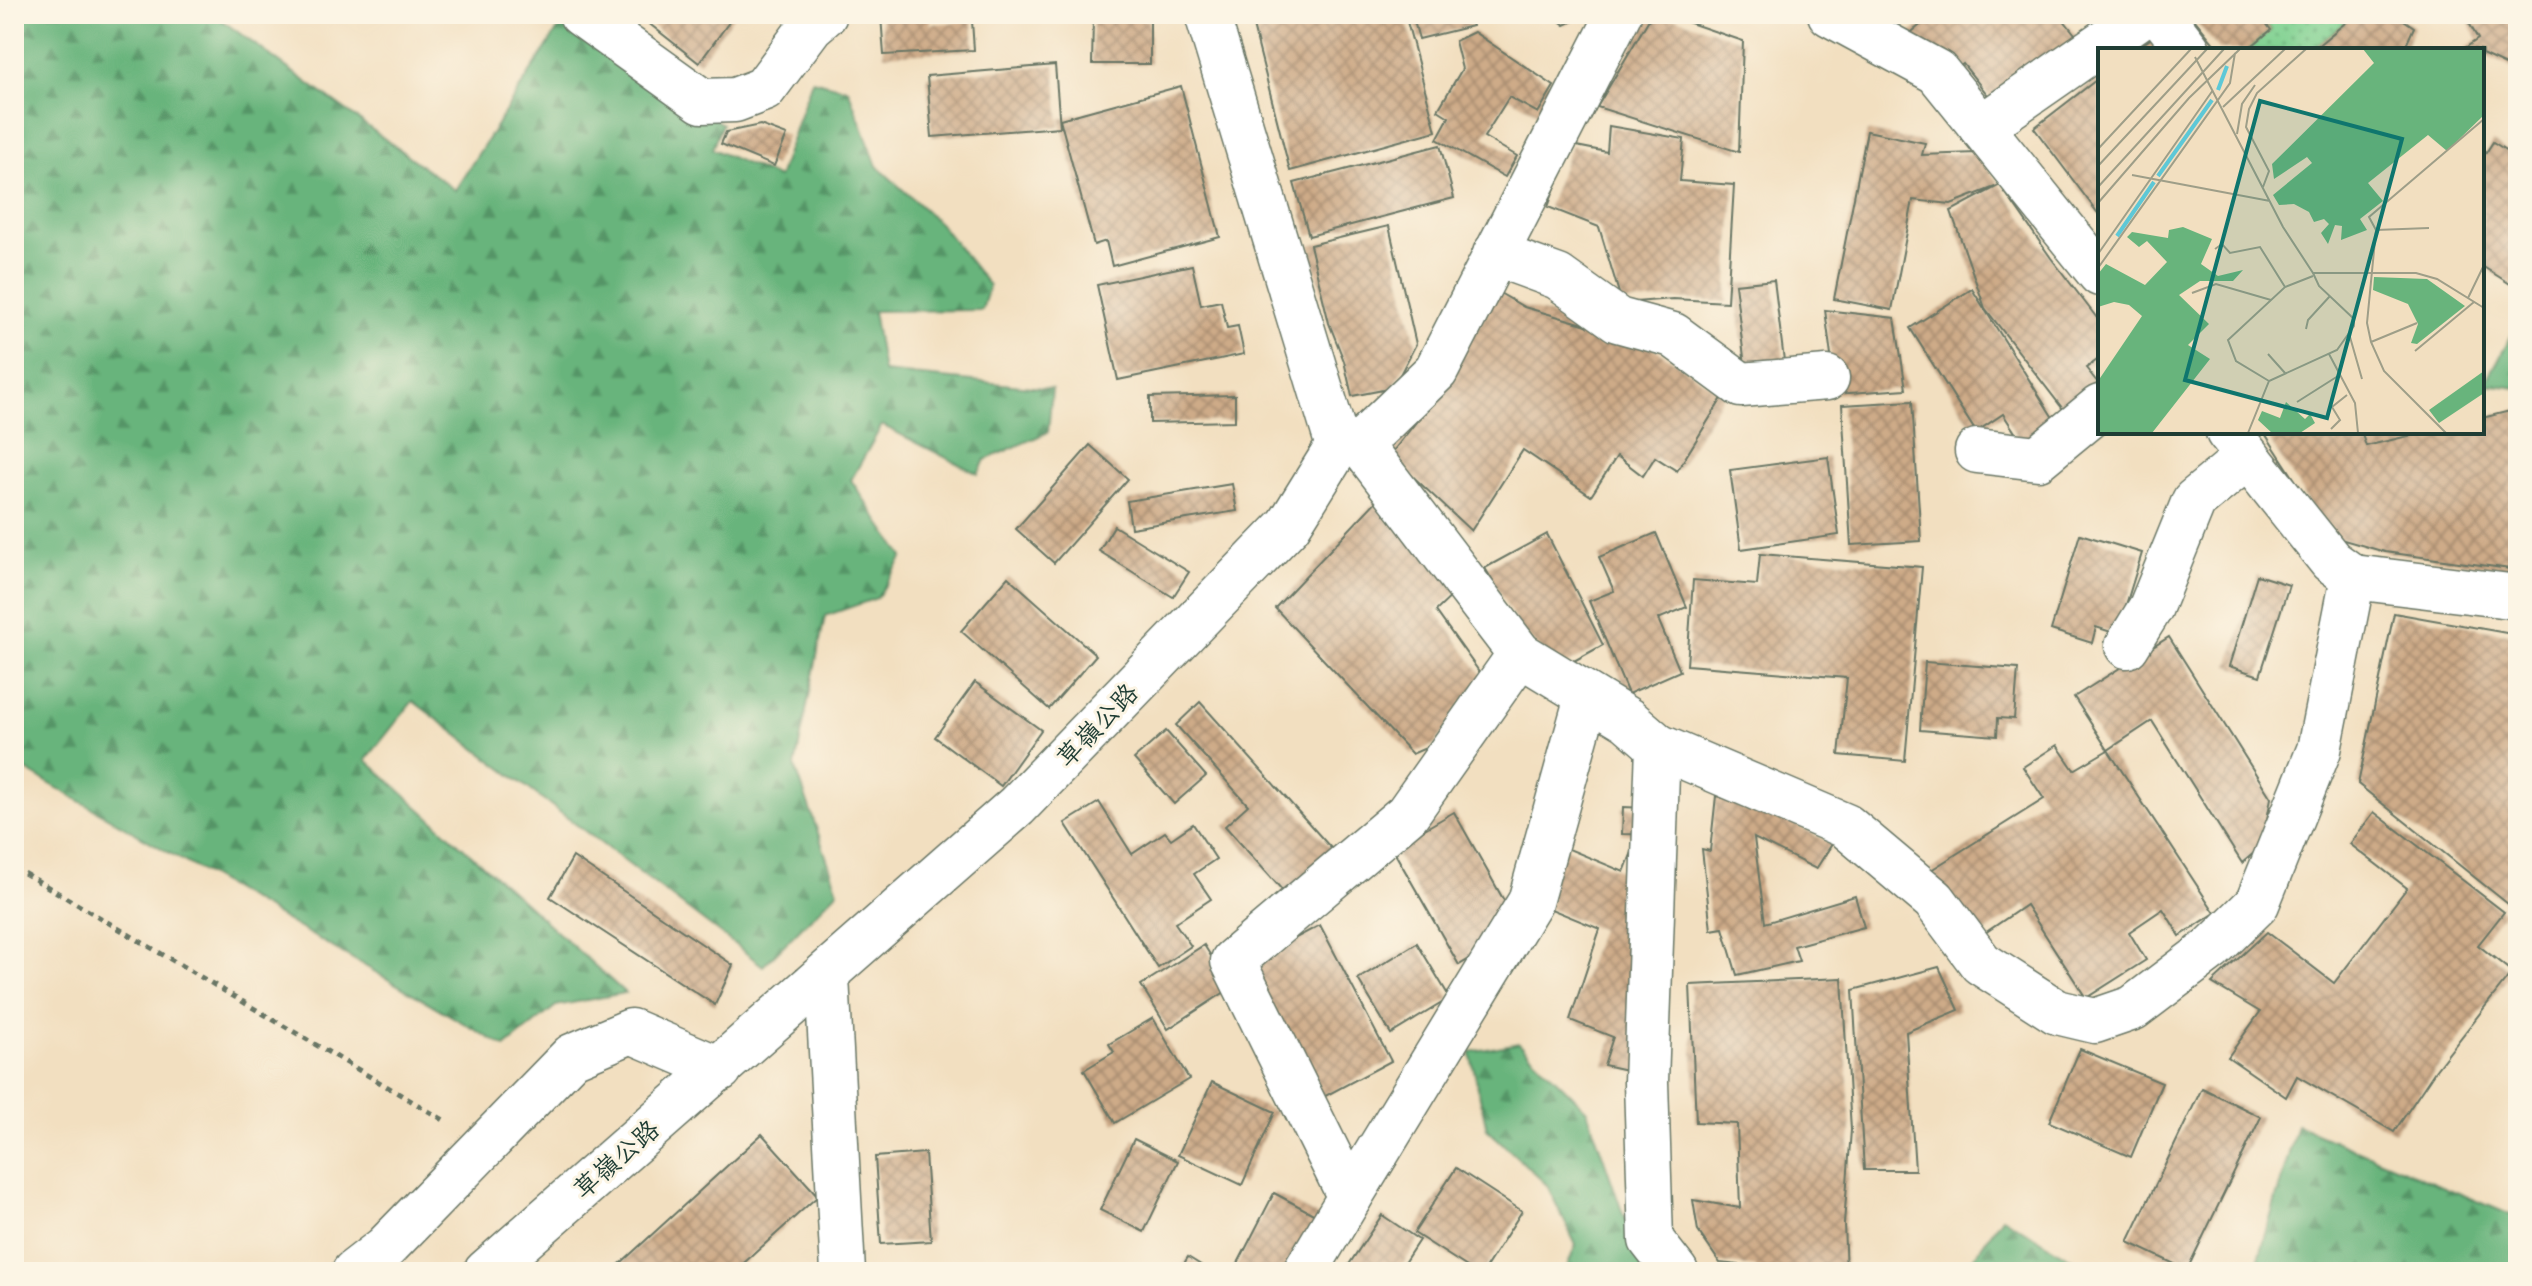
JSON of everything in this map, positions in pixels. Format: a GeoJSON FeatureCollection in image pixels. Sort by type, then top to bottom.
{"type":"FeatureCollection","features":[{"type":"Feature","properties":{"kind":"street"},"geometry":{"type":"LineString","coordinates":[[581,14],[702,101],[735,100],[764,89],[811,26],[825,14]]}},
{"type":"Feature","properties":{"kind":"street"},"geometry":{"type":"LineString","coordinates":[[1207,14],[1349,445],[1520,654],[1628,720],[1658,746],[1846,826],[1934,900],[1981,963],[2057,1012],[2095,1021],[2133,1008],[2211,949],[2257,904],[2319,750],[2353,577]]}},
{"type":"Feature","properties":{"kind":"street","name":"草嶺公路"},"geometry":{"type":"LineString","coordinates":[[486,1272],[827,977],[1017,806],[1289,525],[1349,445],[1436,371],[1619,14]]}},
{"type":"Feature","properties":{"kind":"street"},"geometry":{"type":"LineString","coordinates":[[1830,14],[1937,72],[2098,272]]}},
{"type":"Feature","properties":{"kind":"street"},"geometry":{"type":"LineString","coordinates":[[1981,127],[2144,14]]}},
{"type":"Feature","properties":{"kind":"street"},"geometry":{"type":"LineString","coordinates":[[2160,14],[2186,48]]}},
{"type":"Feature","properties":{"kind":"street"},"geometry":{"type":"LineString","coordinates":[[1495,254],[1558,277],[1618,320],[1673,335],[1741,385],[1827,378]]}},
{"type":"Feature","properties":{"kind":"street"},"geometry":{"type":"LineString","coordinates":[[1977,451],[2038,458],[2098,409]]}},
{"type":"Feature","properties":{"kind":"street"},"geometry":{"type":"LineString","coordinates":[[2127,646],[2151,607],[2194,501],[2238,444],[2331,561],[2353,577],[2518,597]]}},
{"type":"Feature","properties":{"kind":"street"},"geometry":{"type":"LineString","coordinates":[[1350,1197],[1233,961],[1407,814],[1520,654]]}},
{"type":"Feature","properties":{"kind":"street"},"geometry":{"type":"LineString","coordinates":[[1305,1272],[1530,902],[1587,697]]}},
{"type":"Feature","properties":{"kind":"street"},"geometry":{"type":"LineString","coordinates":[[1658,746],[1646,1082],[1651,1240],[1676,1272]]}},
{"type":"Feature","properties":{"kind":"street"},"geometry":{"type":"LineString","coordinates":[[827,977],[843,1272]]}},
{"type":"Feature","properties":{"kind":"street"},"geometry":{"type":"LineString","coordinates":[[354,1272],[385,1248],[572,1056],[631,1031],[720,1069]]}},
{"type":"Feature","properties":{"kind":"path"},"geometry":{"type":"LineString","coordinates":[[14,867],[403,1094],[485,1146]]}},
{"type":"Feature","properties":{"kind":"green space"},"geometry":{"type":"Polygon","coordinates":[[[14,14],[213,14],[455,190],[564,20],[722,124],[712,149],[778,178],[812,80],[848,89],[877,166],[940,224],[989,286],[982,310],[873,311],[883,372],[1052,389],[1048,432],[985,460],[978,474],[882,425],[851,480],[903,557],[877,598],[825,616],[795,766],[838,891],[763,966],[413,701],[366,760],[625,993],[556,1006],[505,1047],[14,763],[14,14]]]}},
{"type":"Feature","properties":{"kind":"green space"},"geometry":{"type":"Polygon","coordinates":[[[2259,14],[2356,14],[2314,48],[2249,48],[2271,30],[2259,14]]]}},
{"type":"Feature","properties":{"kind":"green space"},"geometry":{"type":"Polygon","coordinates":[[[2518,324],[2518,388],[2485,384],[2518,324]]]}},
{"type":"Feature","properties":{"kind":"green space"},"geometry":{"type":"Polygon","coordinates":[[[1519,1043],[1587,1110],[1623,1214],[1656,1272],[1565,1272],[1576,1245],[1547,1185],[1487,1129],[1470,1052],[1519,1043]]]}},
{"type":"Feature","properties":{"kind":"green space"},"geometry":{"type":"Polygon","coordinates":[[[2297,1125],[2518,1218],[2518,1272],[2255,1272],[2297,1125]]]}},
{"type":"Feature","properties":{"kind":"green space"},"geometry":{"type":"Polygon","coordinates":[[[2002,1217],[2093,1272],[1964,1272],[2002,1217]]]}},
{"type":"Feature","properties":{"kind":"building"},"geometry":{"type":"Polygon","coordinates":[[[637,14],[735,14],[699,63],[637,14]]]}},
{"type":"Feature","properties":{"kind":"building"},"geometry":{"type":"Polygon","coordinates":[[[930,14],[930,24],[972,21],[974,50],[884,55],[881,16],[930,14]]]}},
{"type":"Feature","properties":{"kind":"building"},"geometry":{"type":"Polygon","coordinates":[[[1250,14],[1405,14],[1436,131],[1290,171],[1250,14]]]}},
{"type":"Feature","properties":{"kind":"building"},"geometry":{"type":"Polygon","coordinates":[[[1412,14],[1469,14],[1472,26],[1419,39],[1412,14]]]}},
{"type":"Feature","properties":{"kind":"building"},"geometry":{"type":"Polygon","coordinates":[[[1550,14],[1587,14],[1565,25],[1550,14]]]}},
{"type":"Feature","properties":{"kind":"building"},"geometry":{"type":"Polygon","coordinates":[[[1652,14],[1664,14],[1743,41],[1739,152],[1597,107],[1652,14]]]}},
{"type":"Feature","properties":{"kind":"building"},"geometry":{"type":"Polygon","coordinates":[[[1934,14],[2059,14],[2078,38],[1995,104],[1963,64],[1939,83],[1903,39],[1934,14]]]}},
{"type":"Feature","properties":{"kind":"building"},"geometry":{"type":"Polygon","coordinates":[[[2190,14],[2259,14],[2271,30],[2249,48],[2217,48],[2190,14]]]}},
{"type":"Feature","properties":{"kind":"building"},"geometry":{"type":"Polygon","coordinates":[[[2356,14],[2395,14],[2414,27],[2405,48],[2316,47],[2356,14]]]}},
{"type":"Feature","properties":{"kind":"building"},"geometry":{"type":"Polygon","coordinates":[[[2464,14],[2518,14],[2518,71],[2484,55],[2484,48],[2465,48],[2478,39],[2464,14]]]}},
{"type":"Feature","properties":{"kind":"building"},"geometry":{"type":"Polygon","coordinates":[[[1093,20],[1150,20],[1150,64],[1092,64],[1093,20]]]}},
{"type":"Feature","properties":{"kind":"building"},"geometry":{"type":"Polygon","coordinates":[[[1474,32],[1554,86],[1538,113],[1509,97],[1484,137],[1517,156],[1505,177],[1437,139],[1449,117],[1438,110],[1462,69],[1455,41],[1474,32]]]}},
{"type":"Feature","properties":{"kind":"building"},"geometry":{"type":"Polygon","coordinates":[[[2153,37],[2161,48],[2138,48],[2153,37]]]}},
{"type":"Feature","properties":{"kind":"building"},"geometry":{"type":"Polygon","coordinates":[[[1055,65],[1060,127],[932,137],[927,76],[1055,65]]]}},
{"type":"Feature","properties":{"kind":"building"},"geometry":{"type":"Polygon","coordinates":[[[2098,79],[2098,213],[2034,128],[2098,79]]]}},
{"type":"Feature","properties":{"kind":"building"},"geometry":{"type":"Polygon","coordinates":[[[1181,86],[1220,237],[1112,266],[1106,241],[1094,245],[1060,119],[1181,86]]]}},
{"type":"Feature","properties":{"kind":"building"},"geometry":{"type":"Polygon","coordinates":[[[760,125],[787,135],[774,166],[721,144],[726,132],[760,125]]]}},
{"type":"Feature","properties":{"kind":"building"},"geometry":{"type":"Polygon","coordinates":[[[1609,126],[1684,139],[1680,181],[1734,185],[1727,302],[1673,299],[1622,303],[1599,227],[1548,207],[1571,145],[1607,152],[1609,126]]]}},
{"type":"Feature","properties":{"kind":"building"},"geometry":{"type":"Polygon","coordinates":[[[1867,131],[1925,143],[1922,155],[1976,153],[2000,185],[1951,204],[1913,200],[1892,310],[1834,299],[1867,131]]]}},
{"type":"Feature","properties":{"kind":"building"},"geometry":{"type":"Polygon","coordinates":[[[2493,142],[2518,158],[2518,289],[2484,267],[2484,156],[2493,142]]]}},
{"type":"Feature","properties":{"kind":"building"},"geometry":{"type":"Polygon","coordinates":[[[1440,145],[1454,198],[1309,236],[1294,183],[1440,145]]]}},
{"type":"Feature","properties":{"kind":"building"},"geometry":{"type":"Polygon","coordinates":[[[2000,185],[2098,319],[2098,359],[2086,368],[2098,383],[2063,409],[1985,308],[1951,211],[2000,185]]]}},
{"type":"Feature","properties":{"kind":"building"},"geometry":{"type":"Polygon","coordinates":[[[1389,226],[1416,344],[1393,388],[1352,396],[1344,361],[1329,323],[1310,245],[1389,226]]]}},
{"type":"Feature","properties":{"kind":"building"},"geometry":{"type":"Polygon","coordinates":[[[1192,265],[1201,305],[1221,301],[1227,328],[1238,326],[1244,354],[1118,380],[1097,285],[1192,265]]]}},
{"type":"Feature","properties":{"kind":"building"},"geometry":{"type":"Polygon","coordinates":[[[1774,280],[1786,377],[1747,382],[1735,284],[1774,280]]]}},
{"type":"Feature","properties":{"kind":"building"},"geometry":{"type":"Polygon","coordinates":[[[1972,289],[2055,421],[2022,443],[2003,414],[1976,432],[1910,328],[1972,289]]]}},
{"type":"Feature","properties":{"kind":"building"},"geometry":{"type":"Polygon","coordinates":[[[1498,292],[1524,307],[1643,341],[1724,395],[1677,471],[1655,457],[1643,476],[1617,456],[1591,496],[1523,450],[1471,531],[1390,455],[1439,393],[1498,292]]]}},
{"type":"Feature","properties":{"kind":"building"},"geometry":{"type":"Polygon","coordinates":[[[1825,310],[1895,318],[1906,389],[1836,394],[1825,310]]]}},
{"type":"Feature","properties":{"kind":"building"},"geometry":{"type":"Polygon","coordinates":[[[1235,395],[1235,421],[1150,423],[1150,397],[1235,395]]]}},
{"type":"Feature","properties":{"kind":"building"},"geometry":{"type":"Polygon","coordinates":[[[1912,401],[1921,541],[1851,545],[1842,405],[1912,401]]]}},
{"type":"Feature","properties":{"kind":"building"},"geometry":{"type":"Polygon","coordinates":[[[2518,409],[2518,570],[2385,552],[2323,534],[2299,486],[2265,434],[2362,434],[2366,446],[2417,434],[2484,434],[2484,418],[2518,409]]]}},
{"type":"Feature","properties":{"kind":"building"},"geometry":{"type":"Polygon","coordinates":[[[1090,445],[1128,479],[1054,563],[1016,529],[1090,445]]]}},
{"type":"Feature","properties":{"kind":"building"},"geometry":{"type":"Polygon","coordinates":[[[1828,457],[1839,535],[1741,549],[1730,470],[1828,457]]]}},
{"type":"Feature","properties":{"kind":"building"},"geometry":{"type":"Polygon","coordinates":[[[1232,484],[1237,511],[1131,528],[1127,501],[1232,484]]]}},
{"type":"Feature","properties":{"kind":"building"},"geometry":{"type":"Polygon","coordinates":[[[1382,495],[1459,589],[1436,611],[1483,677],[1435,744],[1412,754],[1275,608],[1382,495]]]}},
{"type":"Feature","properties":{"kind":"building"},"geometry":{"type":"Polygon","coordinates":[[[1114,526],[1189,572],[1173,597],[1099,551],[1114,526]]]}},
{"type":"Feature","properties":{"kind":"building"},"geometry":{"type":"Polygon","coordinates":[[[1656,533],[1687,607],[1658,619],[1680,671],[1628,694],[1589,601],[1614,591],[1599,557],[1656,533]]]}},
{"type":"Feature","properties":{"kind":"building"},"geometry":{"type":"Polygon","coordinates":[[[1547,534],[1603,645],[1563,667],[1524,635],[1485,568],[1547,534]]]}},
{"type":"Feature","properties":{"kind":"building"},"geometry":{"type":"Polygon","coordinates":[[[2080,534],[2142,553],[2117,634],[2096,627],[2092,643],[2051,630],[2080,534]]]}},
{"type":"Feature","properties":{"kind":"building"},"geometry":{"type":"Polygon","coordinates":[[[1760,554],[1922,567],[1905,761],[1839,755],[1847,678],[1687,665],[1693,580],[1757,585],[1760,554]]]}},
{"type":"Feature","properties":{"kind":"building"},"geometry":{"type":"Polygon","coordinates":[[[2257,575],[2289,585],[2260,676],[2229,666],[2257,575]]]}},
{"type":"Feature","properties":{"kind":"building"},"geometry":{"type":"Polygon","coordinates":[[[1008,577],[1096,655],[1049,709],[961,631],[1008,577]]]}},
{"type":"Feature","properties":{"kind":"building"},"geometry":{"type":"Polygon","coordinates":[[[2394,613],[2518,635],[2518,912],[2358,784],[2394,613]]]}},
{"type":"Feature","properties":{"kind":"building"},"geometry":{"type":"Polygon","coordinates":[[[2169,637],[2271,798],[2262,846],[2242,863],[2152,721],[2108,750],[2074,697],[2169,637]]]}},
{"type":"Feature","properties":{"kind":"building"},"geometry":{"type":"Polygon","coordinates":[[[1925,662],[2018,669],[2014,719],[1998,718],[1997,736],[1920,730],[1925,662]]]}},
{"type":"Feature","properties":{"kind":"building"},"geometry":{"type":"Polygon","coordinates":[[[975,682],[1041,730],[1001,786],[935,737],[975,682]]]}},
{"type":"Feature","properties":{"kind":"building"},"geometry":{"type":"Polygon","coordinates":[[[1200,702],[1339,857],[1291,900],[1225,826],[1248,805],[1176,725],[1200,702]]]}},
{"type":"Feature","properties":{"kind":"building"},"geometry":{"type":"Polygon","coordinates":[[[1166,731],[1206,776],[1174,804],[1134,759],[1166,731]]]}},
{"type":"Feature","properties":{"kind":"building"},"geometry":{"type":"Polygon","coordinates":[[[2057,745],[2074,770],[2108,750],[2215,913],[2180,936],[2163,909],[2129,932],[2146,960],[2086,998],[2026,905],[1976,939],[1931,870],[2044,799],[2023,767],[2057,745]]]}},
{"type":"Feature","properties":{"kind":"building"},"geometry":{"type":"Polygon","coordinates":[[[1716,796],[1766,809],[1832,844],[1816,869],[1754,838],[1765,923],[1855,896],[1864,927],[1794,946],[1799,961],[1737,975],[1723,928],[1711,930],[1702,849],[1710,851],[1716,796]]]}},
{"type":"Feature","properties":{"kind":"building"},"geometry":{"type":"Polygon","coordinates":[[[1099,802],[1132,854],[1165,832],[1171,839],[1193,824],[1216,859],[1194,874],[1211,899],[1175,923],[1191,946],[1158,968],[1065,823],[1099,802]]]}},
{"type":"Feature","properties":{"kind":"building"},"geometry":{"type":"Polygon","coordinates":[[[1623,807],[1647,808],[1668,835],[1622,834],[1623,807]]]}},
{"type":"Feature","properties":{"kind":"building"},"geometry":{"type":"Polygon","coordinates":[[[1454,812],[1520,929],[1459,965],[1392,848],[1454,812]]]}},
{"type":"Feature","properties":{"kind":"building"},"geometry":{"type":"Polygon","coordinates":[[[2374,812],[2504,912],[2478,945],[2512,972],[2435,1071],[2394,1132],[2297,1076],[2286,1097],[2228,1057],[2260,1012],[2212,983],[2267,932],[2334,983],[2407,888],[2350,844],[2374,812]]]}},
{"type":"Feature","properties":{"kind":"building"},"geometry":{"type":"Polygon","coordinates":[[[1638,837],[1640,1073],[1604,1065],[1613,1037],[1570,1020],[1600,929],[1541,905],[1557,844],[1624,872],[1638,837]]]}},
{"type":"Feature","properties":{"kind":"building"},"geometry":{"type":"Polygon","coordinates":[[[573,857],[733,965],[715,1005],[550,897],[573,857]]]}},
{"type":"Feature","properties":{"kind":"building"},"geometry":{"type":"Polygon","coordinates":[[[1320,925],[1391,1061],[1318,1100],[1247,964],[1320,925]]]}},
{"type":"Feature","properties":{"kind":"building"},"geometry":{"type":"Polygon","coordinates":[[[1417,943],[1450,998],[1391,1034],[1358,979],[1417,943]]]}},
{"type":"Feature","properties":{"kind":"building"},"geometry":{"type":"Polygon","coordinates":[[[1204,945],[1231,988],[1168,1029],[1141,985],[1204,945]]]}},
{"type":"Feature","properties":{"kind":"building"},"geometry":{"type":"Polygon","coordinates":[[[1939,967],[1959,1010],[1906,1032],[1915,1170],[1864,1170],[1853,990],[1939,967]]]}},
{"type":"Feature","properties":{"kind":"building"},"geometry":{"type":"Polygon","coordinates":[[[1842,978],[1851,1130],[1844,1224],[1846,1272],[1757,1272],[1756,1267],[1720,1263],[1698,1231],[1693,1200],[1740,1208],[1737,1124],[1696,1122],[1690,985],[1842,978]]]}},
{"type":"Feature","properties":{"kind":"building"},"geometry":{"type":"Polygon","coordinates":[[[1153,1018],[1189,1079],[1115,1123],[1084,1070],[1114,1052],[1109,1044],[1153,1018]]]}},
{"type":"Feature","properties":{"kind":"building"},"geometry":{"type":"Polygon","coordinates":[[[2080,1049],[2162,1083],[2131,1157],[2049,1122],[2080,1049]]]}},
{"type":"Feature","properties":{"kind":"building"},"geometry":{"type":"Polygon","coordinates":[[[1212,1082],[1275,1112],[1242,1185],[1178,1155],[1212,1082]]]}},
{"type":"Feature","properties":{"kind":"building"},"geometry":{"type":"Polygon","coordinates":[[[2202,1088],[2261,1117],[2187,1270],[2128,1242],[2202,1088]]]}},
{"type":"Feature","properties":{"kind":"building"},"geometry":{"type":"Polygon","coordinates":[[[762,1134],[818,1196],[734,1272],[611,1272],[762,1134]]]}},
{"type":"Feature","properties":{"kind":"building"},"geometry":{"type":"Polygon","coordinates":[[[1134,1139],[1178,1161],[1144,1232],[1100,1210],[1134,1139]]]}},
{"type":"Feature","properties":{"kind":"building"},"geometry":{"type":"Polygon","coordinates":[[[925,1153],[931,1241],[881,1244],[875,1157],[925,1153]]]}},
{"type":"Feature","properties":{"kind":"building"},"geometry":{"type":"Polygon","coordinates":[[[1456,1168],[1522,1211],[1483,1272],[1475,1272],[1414,1233],[1456,1168]]]}},
{"type":"Feature","properties":{"kind":"building"},"geometry":{"type":"Polygon","coordinates":[[[1274,1193],[1334,1225],[1310,1272],[1234,1271],[1274,1193]]]}},
{"type":"Feature","properties":{"kind":"building"},"geometry":{"type":"Polygon","coordinates":[[[1382,1215],[1419,1240],[1398,1272],[1357,1272],[1348,1266],[1382,1215]]]}},
{"type":"Feature","properties":{"kind":"building"},"geometry":{"type":"Polygon","coordinates":[[[1188,1257],[1212,1272],[1179,1272],[1188,1257]]]}}]}
